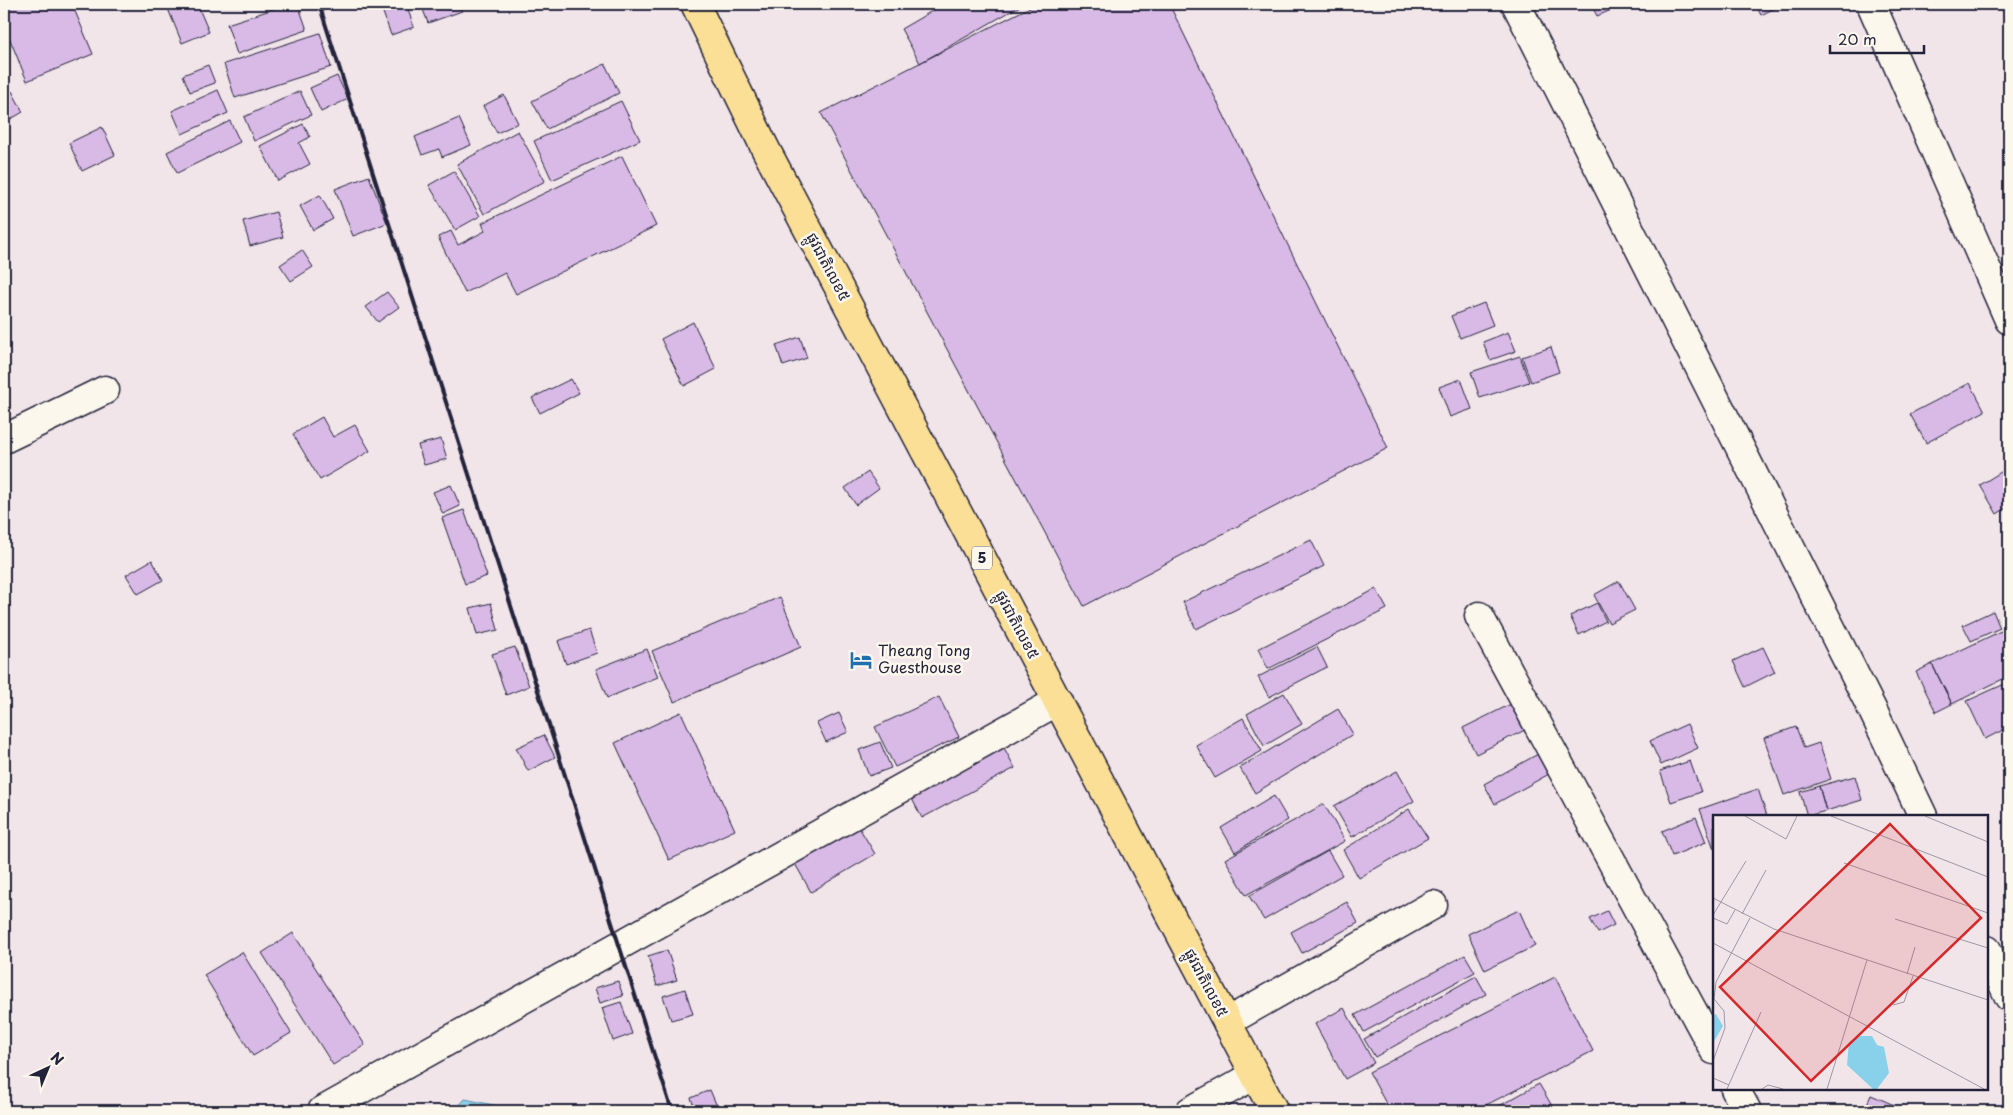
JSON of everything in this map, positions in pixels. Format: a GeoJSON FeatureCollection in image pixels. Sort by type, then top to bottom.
{"type":"FeatureCollection","features":[{"type":"Feature","properties":{"kind":"highway","name":"ផ្លូវជាតិលេខ៥"},"geometry":{"type":"LineString","coordinates":[[695,4],[765,148],[1274,1111]]}},
{"type":"Feature","properties":{"kind":"street"},"geometry":{"type":"LineString","coordinates":[[1516,4],[1872,708],[1923,815]]}},
{"type":"Feature","properties":{"kind":"street"},"geometry":{"type":"LineString","coordinates":[[1871,4],[2009,320]]}},
{"type":"Feature","properties":{"kind":"street"},"geometry":{"type":"LineString","coordinates":[[4,439],[105,390]]}},
{"type":"Feature","properties":{"kind":"street"},"geometry":{"type":"LineString","coordinates":[[1479,616],[1713,1048]]}},
{"type":"Feature","properties":{"kind":"street"},"geometry":{"type":"LineString","coordinates":[[322,1111],[1058,701]]}},
{"type":"Feature","properties":{"kind":"street"},"geometry":{"type":"LineString","coordinates":[[1227,1022],[1433,905]]}},
{"type":"Feature","properties":{"kind":"street"},"geometry":{"type":"LineString","coordinates":[[1988,952],[2009,997]]}},
{"type":"Feature","properties":{"kind":"street"},"geometry":{"type":"LineString","coordinates":[[1190,1111],[1255,1075]]}},
{"type":"Feature","properties":{"kind":"street"},"geometry":{"type":"LineString","coordinates":[[1736,1090],[1747,1111]]}},
{"type":"Feature","properties":{"kind":"water"},"geometry":{"type":"Polygon","coordinates":[[[465,1099],[522,1111],[454,1111],[465,1099]]]}},
{"type":"Feature","properties":{"kind":"building"},"geometry":{"type":"Polygon","coordinates":[[[4,4],[72,4],[93,54],[27,81],[4,25],[4,4]]]}},
{"type":"Feature","properties":{"kind":"building"},"geometry":{"type":"Polygon","coordinates":[[[166,4],[197,4],[209,32],[182,43],[166,4]]]}},
{"type":"Feature","properties":{"kind":"building"},"geometry":{"type":"Polygon","coordinates":[[[289,4],[298,4],[307,30],[237,54],[227,24],[289,4]]]}},
{"type":"Feature","properties":{"kind":"building"},"geometry":{"type":"Polygon","coordinates":[[[380,4],[406,4],[414,27],[391,35],[380,4]]]}},
{"type":"Feature","properties":{"kind":"building"},"geometry":{"type":"Polygon","coordinates":[[[421,4],[459,4],[462,11],[428,23],[421,4]]]}},
{"type":"Feature","properties":{"kind":"building"},"geometry":{"type":"Polygon","coordinates":[[[944,4],[1019,4],[1020,6],[920,63],[901,29],[944,4]]]}},
{"type":"Feature","properties":{"kind":"building"},"geometry":{"type":"Polygon","coordinates":[[[1036,4],[1169,4],[1388,448],[1084,606],[821,113],[1036,4]]]}},
{"type":"Feature","properties":{"kind":"building"},"geometry":{"type":"Polygon","coordinates":[[[1602,4],[1614,4],[1616,8],[1597,16],[1593,8],[1602,4]]]}},
{"type":"Feature","properties":{"kind":"building"},"geometry":{"type":"Polygon","coordinates":[[[1755,4],[1783,4],[1761,15],[1755,4]]]}},
{"type":"Feature","properties":{"kind":"building"},"geometry":{"type":"Polygon","coordinates":[[[320,33],[331,67],[235,98],[224,64],[320,33]]]}},
{"type":"Feature","properties":{"kind":"building"},"geometry":{"type":"Polygon","coordinates":[[[605,64],[619,93],[547,129],[532,101],[605,64]]]}},
{"type":"Feature","properties":{"kind":"building"},"geometry":{"type":"Polygon","coordinates":[[[208,65],[215,83],[190,92],[183,75],[208,65]]]}},
{"type":"Feature","properties":{"kind":"building"},"geometry":{"type":"Polygon","coordinates":[[[337,76],[348,99],[321,112],[310,88],[337,76]]]}},
{"type":"Feature","properties":{"kind":"building"},"geometry":{"type":"Polygon","coordinates":[[[218,90],[228,113],[182,134],[172,111],[218,90]]]}},
{"type":"Feature","properties":{"kind":"building"},"geometry":{"type":"Polygon","coordinates":[[[12,91],[23,112],[4,123],[4,96],[12,91]]]}},
{"type":"Feature","properties":{"kind":"building"},"geometry":{"type":"Polygon","coordinates":[[[300,91],[311,115],[254,141],[244,117],[300,91]]]}},
{"type":"Feature","properties":{"kind":"building"},"geometry":{"type":"Polygon","coordinates":[[[504,95],[518,123],[497,133],[483,106],[504,95]]]}},
{"type":"Feature","properties":{"kind":"building"},"geometry":{"type":"Polygon","coordinates":[[[621,101],[640,140],[552,180],[534,141],[621,101]]]}},
{"type":"Feature","properties":{"kind":"building"},"geometry":{"type":"Polygon","coordinates":[[[459,118],[471,145],[442,157],[439,149],[422,155],[415,137],[459,118]]]}},
{"type":"Feature","properties":{"kind":"building"},"geometry":{"type":"Polygon","coordinates":[[[230,121],[240,142],[177,173],[167,152],[230,121]]]}},
{"type":"Feature","properties":{"kind":"building"},"geometry":{"type":"Polygon","coordinates":[[[303,124],[310,137],[299,143],[310,164],[278,181],[260,146],[303,124]]]}},
{"type":"Feature","properties":{"kind":"building"},"geometry":{"type":"Polygon","coordinates":[[[102,127],[115,155],[82,171],[69,143],[102,127]]]}},
{"type":"Feature","properties":{"kind":"building"},"geometry":{"type":"Polygon","coordinates":[[[518,131],[545,181],[484,214],[457,164],[518,131]]]}},
{"type":"Feature","properties":{"kind":"building"},"geometry":{"type":"Polygon","coordinates":[[[622,156],[656,226],[516,294],[505,273],[465,293],[438,237],[451,231],[458,245],[485,231],[482,223],[622,156]]]}},
{"type":"Feature","properties":{"kind":"building"},"geometry":{"type":"Polygon","coordinates":[[[454,171],[480,216],[455,230],[429,185],[454,171]]]}},
{"type":"Feature","properties":{"kind":"building"},"geometry":{"type":"Polygon","coordinates":[[[369,176],[387,223],[353,236],[335,189],[369,176]]]}},
{"type":"Feature","properties":{"kind":"building"},"geometry":{"type":"Polygon","coordinates":[[[320,195],[333,219],[313,230],[300,206],[320,195]]]}},
{"type":"Feature","properties":{"kind":"building"},"geometry":{"type":"Polygon","coordinates":[[[276,212],[283,237],[250,246],[243,221],[276,212]]]}},
{"type":"Feature","properties":{"kind":"building"},"geometry":{"type":"Polygon","coordinates":[[[302,250],[313,267],[291,281],[280,265],[302,250]]]}},
{"type":"Feature","properties":{"kind":"building"},"geometry":{"type":"Polygon","coordinates":[[[387,292],[399,307],[378,322],[366,307],[387,292]]]}},
{"type":"Feature","properties":{"kind":"building"},"geometry":{"type":"Polygon","coordinates":[[[1484,303],[1493,325],[1460,338],[1451,316],[1484,303]]]}},
{"type":"Feature","properties":{"kind":"building"},"geometry":{"type":"Polygon","coordinates":[[[693,322],[716,369],[684,386],[661,339],[693,322]]]}},
{"type":"Feature","properties":{"kind":"building"},"geometry":{"type":"Polygon","coordinates":[[[1508,332],[1516,351],[1490,360],[1483,342],[1508,332]]]}},
{"type":"Feature","properties":{"kind":"building"},"geometry":{"type":"Polygon","coordinates":[[[800,337],[807,358],[783,366],[776,345],[800,337]]]}},
{"type":"Feature","properties":{"kind":"building"},"geometry":{"type":"Polygon","coordinates":[[[1551,347],[1559,372],[1531,382],[1522,357],[1551,347]]]}},
{"type":"Feature","properties":{"kind":"building"},"geometry":{"type":"Polygon","coordinates":[[[1520,356],[1529,382],[1480,398],[1471,372],[1520,356]]]}},
{"type":"Feature","properties":{"kind":"building"},"geometry":{"type":"Polygon","coordinates":[[[571,379],[579,393],[540,413],[532,398],[571,379]]]}},
{"type":"Feature","properties":{"kind":"building"},"geometry":{"type":"Polygon","coordinates":[[[1461,379],[1472,409],[1450,417],[1439,387],[1461,379]]]}},
{"type":"Feature","properties":{"kind":"building"},"geometry":{"type":"Polygon","coordinates":[[[1970,383],[1985,411],[1926,443],[1910,414],[1970,383]]]}},
{"type":"Feature","properties":{"kind":"building"},"geometry":{"type":"Polygon","coordinates":[[[322,417],[333,437],[355,425],[370,451],[320,480],[293,434],[322,417]]]}},
{"type":"Feature","properties":{"kind":"building"},"geometry":{"type":"Polygon","coordinates":[[[441,439],[447,459],[424,465],[418,445],[441,439]]]}},
{"type":"Feature","properties":{"kind":"building"},"geometry":{"type":"Polygon","coordinates":[[[2009,467],[2009,506],[1997,514],[1980,485],[2009,467]]]}},
{"type":"Feature","properties":{"kind":"building"},"geometry":{"type":"Polygon","coordinates":[[[868,472],[879,488],[856,505],[845,488],[868,472]]]}},
{"type":"Feature","properties":{"kind":"building"},"geometry":{"type":"Polygon","coordinates":[[[451,485],[460,506],[443,514],[433,492],[451,485]]]}},
{"type":"Feature","properties":{"kind":"building"},"geometry":{"type":"Polygon","coordinates":[[[464,510],[487,576],[465,584],[442,518],[464,510]]]}},
{"type":"Feature","properties":{"kind":"building"},"geometry":{"type":"Polygon","coordinates":[[[1311,540],[1324,566],[1196,629],[1183,602],[1311,540]]]}},
{"type":"Feature","properties":{"kind":"building"},"geometry":{"type":"Polygon","coordinates":[[[152,560],[163,580],[138,594],[126,575],[152,560]]]}},
{"type":"Feature","properties":{"kind":"building"},"geometry":{"type":"Polygon","coordinates":[[[1619,581],[1635,610],[1609,623],[1594,595],[1619,581]]]}},
{"type":"Feature","properties":{"kind":"building"},"geometry":{"type":"Polygon","coordinates":[[[1376,589],[1387,609],[1268,669],[1258,649],[1376,589]]]}},
{"type":"Feature","properties":{"kind":"building"},"geometry":{"type":"Polygon","coordinates":[[[780,597],[801,647],[674,702],[652,651],[780,597]]]}},
{"type":"Feature","properties":{"kind":"building"},"geometry":{"type":"Polygon","coordinates":[[[491,603],[498,630],[477,635],[470,608],[491,603]]]}},
{"type":"Feature","properties":{"kind":"building"},"geometry":{"type":"Polygon","coordinates":[[[1597,603],[1606,621],[1579,635],[1570,616],[1597,603]]]}},
{"type":"Feature","properties":{"kind":"building"},"geometry":{"type":"Polygon","coordinates":[[[1993,611],[2000,628],[1971,641],[1963,625],[1993,611]]]}},
{"type":"Feature","properties":{"kind":"building"},"geometry":{"type":"Polygon","coordinates":[[[589,630],[597,653],[566,664],[558,641],[589,630]]]}},
{"type":"Feature","properties":{"kind":"building"},"geometry":{"type":"Polygon","coordinates":[[[2001,631],[2009,647],[2009,676],[1952,704],[1932,664],[2001,631]]]}},
{"type":"Feature","properties":{"kind":"building"},"geometry":{"type":"Polygon","coordinates":[[[515,647],[529,686],[506,695],[492,654],[515,647]]]}},
{"type":"Feature","properties":{"kind":"building"},"geometry":{"type":"Polygon","coordinates":[[[1317,647],[1327,667],[1269,697],[1258,677],[1317,647]]]}},
{"type":"Feature","properties":{"kind":"building"},"geometry":{"type":"Polygon","coordinates":[[[1763,647],[1775,672],[1745,687],[1733,661],[1763,647]]]}},
{"type":"Feature","properties":{"kind":"building"},"geometry":{"type":"Polygon","coordinates":[[[647,649],[658,677],[607,698],[596,669],[647,649]]]}},
{"type":"Feature","properties":{"kind":"building"},"geometry":{"type":"Polygon","coordinates":[[[1932,664],[1952,704],[1936,712],[1916,672],[1932,664]]]}},
{"type":"Feature","properties":{"kind":"building"},"geometry":{"type":"Polygon","coordinates":[[[2009,682],[2009,727],[1985,739],[1967,701],[2009,682]]]}},
{"type":"Feature","properties":{"kind":"building"},"geometry":{"type":"Polygon","coordinates":[[[1284,693],[1302,724],[1264,746],[1247,714],[1284,693]]]}},
{"type":"Feature","properties":{"kind":"building"},"geometry":{"type":"Polygon","coordinates":[[[939,697],[959,737],[895,767],[875,727],[939,697]]]}},
{"type":"Feature","properties":{"kind":"building"},"geometry":{"type":"Polygon","coordinates":[[[1513,703],[1527,729],[1476,754],[1463,728],[1513,703]]]}},
{"type":"Feature","properties":{"kind":"building"},"geometry":{"type":"Polygon","coordinates":[[[1338,709],[1353,734],[1255,793],[1240,768],[1338,709]]]}},
{"type":"Feature","properties":{"kind":"building"},"geometry":{"type":"Polygon","coordinates":[[[681,712],[735,830],[669,860],[615,743],[681,712]]]}},
{"type":"Feature","properties":{"kind":"building"},"geometry":{"type":"Polygon","coordinates":[[[839,713],[848,732],[826,742],[817,723],[839,713]]]}},
{"type":"Feature","properties":{"kind":"building"},"geometry":{"type":"Polygon","coordinates":[[[1243,718],[1262,751],[1215,778],[1196,745],[1243,718]]]}},
{"type":"Feature","properties":{"kind":"building"},"geometry":{"type":"Polygon","coordinates":[[[1687,724],[1698,748],[1661,765],[1650,741],[1687,724]]]}},
{"type":"Feature","properties":{"kind":"building"},"geometry":{"type":"Polygon","coordinates":[[[1796,727],[1804,748],[1819,743],[1831,779],[1784,795],[1764,738],[1796,727]]]}},
{"type":"Feature","properties":{"kind":"building"},"geometry":{"type":"Polygon","coordinates":[[[544,735],[555,757],[528,771],[516,748],[544,735]]]}},
{"type":"Feature","properties":{"kind":"building"},"geometry":{"type":"Polygon","coordinates":[[[880,742],[891,768],[869,776],[859,750],[880,742]]]}},
{"type":"Feature","properties":{"kind":"building"},"geometry":{"type":"Polygon","coordinates":[[[1003,746],[1015,768],[922,818],[910,795],[1003,746]]]}},
{"type":"Feature","properties":{"kind":"building"},"geometry":{"type":"Polygon","coordinates":[[[1538,754],[1549,774],[1495,804],[1484,784],[1538,754]]]}},
{"type":"Feature","properties":{"kind":"building"},"geometry":{"type":"Polygon","coordinates":[[[1690,761],[1701,792],[1671,802],[1660,771],[1690,761]]]}},
{"type":"Feature","properties":{"kind":"building"},"geometry":{"type":"Polygon","coordinates":[[[1397,771],[1414,801],[1352,837],[1334,806],[1397,771]]]}},
{"type":"Feature","properties":{"kind":"building"},"geometry":{"type":"Polygon","coordinates":[[[1855,776],[1862,800],[1826,811],[1819,786],[1855,776]]]}},
{"type":"Feature","properties":{"kind":"building"},"geometry":{"type":"Polygon","coordinates":[[[1819,786],[1826,811],[1807,815],[1800,792],[1819,786]]]}},
{"type":"Feature","properties":{"kind":"building"},"geometry":{"type":"Polygon","coordinates":[[[1758,789],[1767,815],[1713,815],[1713,846],[1700,809],[1758,789]]]}},
{"type":"Feature","properties":{"kind":"building"},"geometry":{"type":"Polygon","coordinates":[[[1274,796],[1288,820],[1235,852],[1221,828],[1274,796]]]}},
{"type":"Feature","properties":{"kind":"building"},"geometry":{"type":"Polygon","coordinates":[[[1324,804],[1345,841],[1246,895],[1225,859],[1324,804]]]}},
{"type":"Feature","properties":{"kind":"building"},"geometry":{"type":"Polygon","coordinates":[[[1409,809],[1428,838],[1359,878],[1343,850],[1409,809]]]}},
{"type":"Feature","properties":{"kind":"building"},"geometry":{"type":"Polygon","coordinates":[[[1696,817],[1706,842],[1672,856],[1662,831],[1696,817]]]}},
{"type":"Feature","properties":{"kind":"building"},"geometry":{"type":"Polygon","coordinates":[[[857,824],[875,854],[811,892],[794,862],[857,824]]]}},
{"type":"Feature","properties":{"kind":"building"},"geometry":{"type":"Polygon","coordinates":[[[1328,851],[1342,875],[1264,920],[1249,896],[1328,851]]]}},
{"type":"Feature","properties":{"kind":"building"},"geometry":{"type":"Polygon","coordinates":[[[1347,902],[1358,923],[1302,953],[1291,932],[1347,902]]]}},
{"type":"Feature","properties":{"kind":"building"},"geometry":{"type":"Polygon","coordinates":[[[1519,910],[1535,946],[1485,970],[1468,934],[1519,910]]]}},
{"type":"Feature","properties":{"kind":"building"},"geometry":{"type":"Polygon","coordinates":[[[1607,911],[1614,925],[1598,933],[1590,919],[1607,911]]]}},
{"type":"Feature","properties":{"kind":"building"},"geometry":{"type":"Polygon","coordinates":[[[293,933],[365,1045],[333,1065],[262,953],[293,933]]]}},
{"type":"Feature","properties":{"kind":"building"},"geometry":{"type":"Polygon","coordinates":[[[667,950],[677,980],[657,986],[648,956],[667,950]]]}},
{"type":"Feature","properties":{"kind":"building"},"geometry":{"type":"Polygon","coordinates":[[[242,952],[291,1033],[253,1056],[204,975],[242,952]]]}},
{"type":"Feature","properties":{"kind":"building"},"geometry":{"type":"Polygon","coordinates":[[[1465,955],[1475,972],[1364,1032],[1355,1015],[1465,955]]]}},
{"type":"Feature","properties":{"kind":"building"},"geometry":{"type":"Polygon","coordinates":[[[1476,976],[1486,994],[1375,1057],[1364,1039],[1476,976]]]}},
{"type":"Feature","properties":{"kind":"building"},"geometry":{"type":"Polygon","coordinates":[[[1555,977],[1593,1051],[1474,1111],[1390,1111],[1369,1072],[1555,977]]]}},
{"type":"Feature","properties":{"kind":"building"},"geometry":{"type":"Polygon","coordinates":[[[618,981],[623,996],[600,1003],[595,988],[618,981]]]}},
{"type":"Feature","properties":{"kind":"building"},"geometry":{"type":"Polygon","coordinates":[[[685,989],[693,1014],[671,1020],[663,996],[685,989]]]}},
{"type":"Feature","properties":{"kind":"building"},"geometry":{"type":"Polygon","coordinates":[[[621,1002],[632,1034],[613,1041],[602,1008],[621,1002]]]}},
{"type":"Feature","properties":{"kind":"building"},"geometry":{"type":"Polygon","coordinates":[[[1344,1008],[1374,1063],[1345,1079],[1315,1024],[1344,1008]]]}},
{"type":"Feature","properties":{"kind":"building"},"geometry":{"type":"Polygon","coordinates":[[[1539,1084],[1555,1111],[1490,1111],[1539,1084]]]}},
{"type":"Feature","properties":{"kind":"building"},"geometry":{"type":"Polygon","coordinates":[[[710,1090],[719,1111],[696,1111],[691,1098],[710,1090]]]}},
{"type":"Feature","properties":{"kind":"building"},"geometry":{"type":"Polygon","coordinates":[[[1871,1095],[1908,1111],[1864,1111],[1871,1095]]]}},
{"type":"Feature","properties":{"kind":"railway"},"geometry":{"type":"LineString","coordinates":[[319,4],[672,1111]]}},
{"type":"Feature","properties":{"kind":"place","name":"Theang Tong Guesthouse"},"geometry":{"type":"Point","coordinates":[861,660]}}]}
